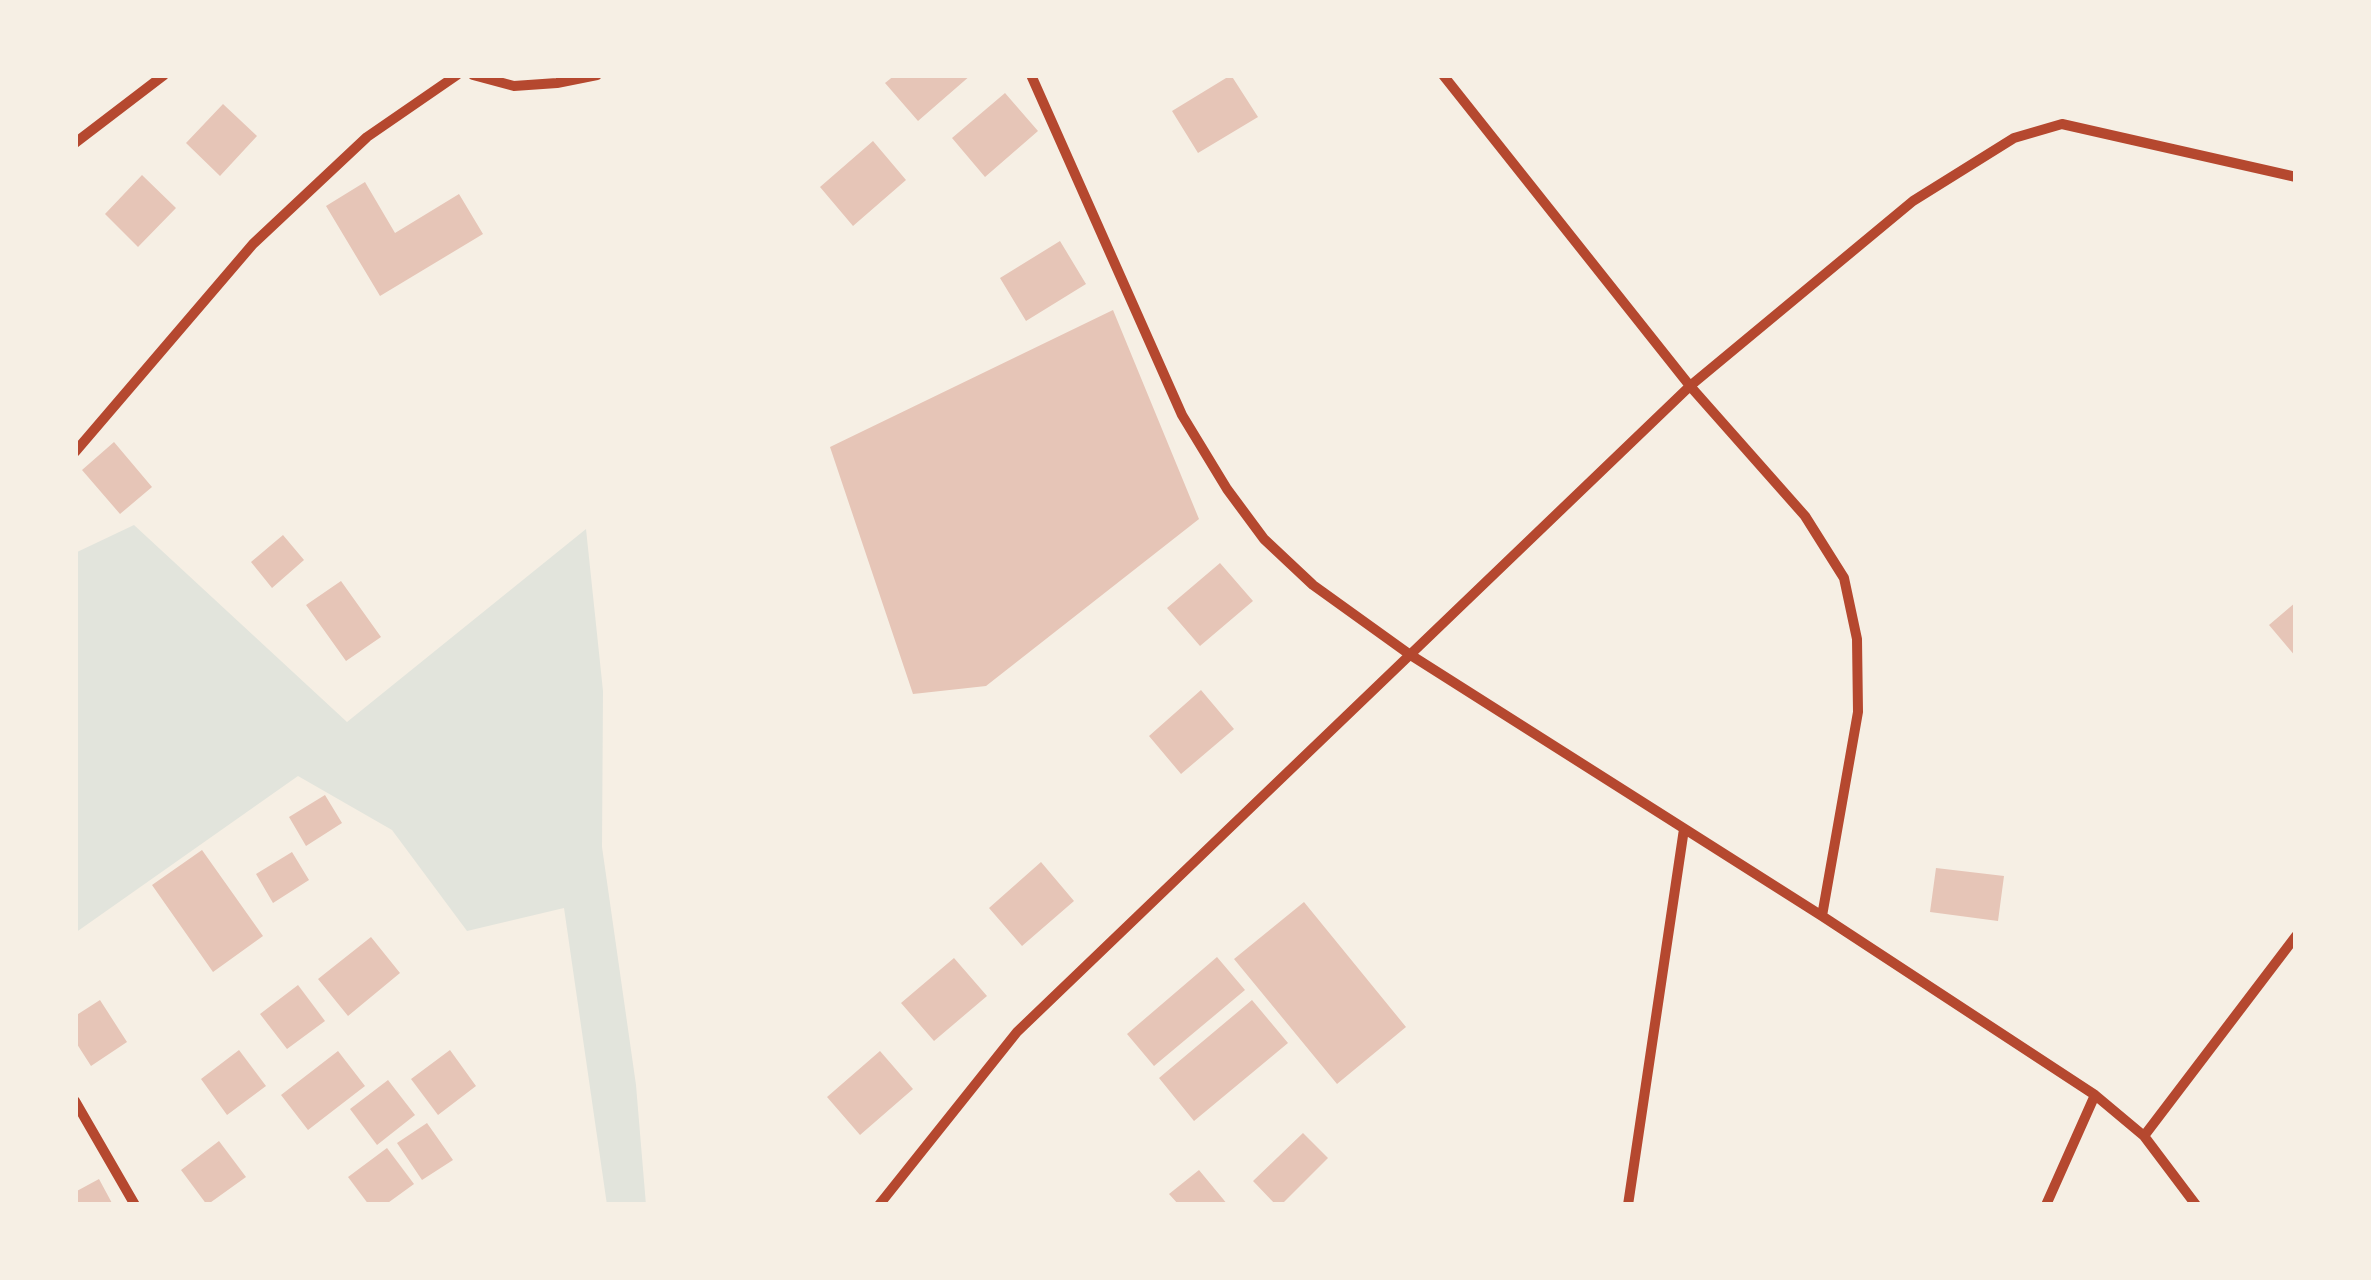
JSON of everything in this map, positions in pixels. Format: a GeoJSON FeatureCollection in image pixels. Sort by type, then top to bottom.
{"type":"FeatureCollection","features":[{"type":"Feature","properties":{"kind":"street"},"geometry":{"type":"LineString","coordinates":[[75,143],[164,75]]}},
{"type":"Feature","properties":{"kind":"street"},"geometry":{"type":"LineString","coordinates":[[75,452],[253,244],[367,137],[457,75]]}},
{"type":"Feature","properties":{"kind":"street"},"geometry":{"type":"LineString","coordinates":[[473,75],[514,86],[597,75]]}},
{"type":"Feature","properties":{"kind":"street"},"geometry":{"type":"LineString","coordinates":[[1031,75],[1182,415],[1226,489],[1264,539],[1312,586],[1409,654],[1822,916],[2095,1096],[2144,1136],[2196,1205]]}},
{"type":"Feature","properties":{"kind":"street"},"geometry":{"type":"LineString","coordinates":[[1442,75],[1690,386],[1804,516],[1844,578],[1857,639],[1858,712],[1822,916]]}},
{"type":"Feature","properties":{"kind":"street"},"geometry":{"type":"LineString","coordinates":[[879,1205],[1017,1032],[1690,386],[1912,201],[2014,138],[2062,124],[2296,177]]}},
{"type":"Feature","properties":{"kind":"street"},"geometry":{"type":"LineString","coordinates":[[1628,1205],[1684,829]]}},
{"type":"Feature","properties":{"kind":"street"},"geometry":{"type":"LineString","coordinates":[[2144,1136],[2296,936]]}},
{"type":"Feature","properties":{"kind":"street"},"geometry":{"type":"LineString","coordinates":[[2046,1205],[2095,1096]]}},
{"type":"Feature","properties":{"kind":"street"},"geometry":{"type":"LineString","coordinates":[[75,1101],[136,1205]]}},
{"type":"Feature","properties":{"kind":"shaded area"},"geometry":{"type":"Polygon","coordinates":[[[134,525],[347,722],[586,529],[603,691],[602,847],[636,1085],[646,1205],[607,1205],[564,908],[467,931],[392,830],[298,776],[75,933],[75,553],[134,525]]]}},
{"type":"Feature","properties":{"kind":"building"},"geometry":{"type":"Polygon","coordinates":[[[895,75],[971,75],[918,121],[885,83],[895,75]]]}},
{"type":"Feature","properties":{"kind":"building"},"geometry":{"type":"Polygon","coordinates":[[[1231,75],[1258,117],[1198,153],[1172,111],[1231,75]]]}},
{"type":"Feature","properties":{"kind":"building"},"geometry":{"type":"Polygon","coordinates":[[[1005,93],[1038,131],[985,177],[952,138],[1005,93]]]}},
{"type":"Feature","properties":{"kind":"building"},"geometry":{"type":"Polygon","coordinates":[[[223,104],[257,136],[220,176],[186,143],[223,104]]]}},
{"type":"Feature","properties":{"kind":"building"},"geometry":{"type":"Polygon","coordinates":[[[873,141],[906,180],[853,226],[820,187],[873,141]]]}},
{"type":"Feature","properties":{"kind":"building"},"geometry":{"type":"Polygon","coordinates":[[[142,175],[176,208],[138,247],[105,214],[142,175]]]}},
{"type":"Feature","properties":{"kind":"building"},"geometry":{"type":"Polygon","coordinates":[[[365,182],[395,233],[459,194],[483,234],[380,296],[326,206],[365,182]]]}},
{"type":"Feature","properties":{"kind":"building"},"geometry":{"type":"Polygon","coordinates":[[[1060,241],[1086,284],[1026,321],[1000,278],[1060,241]]]}},
{"type":"Feature","properties":{"kind":"building"},"geometry":{"type":"Polygon","coordinates":[[[1113,310],[1199,519],[986,686],[913,694],[830,447],[1113,310]]]}},
{"type":"Feature","properties":{"kind":"building"},"geometry":{"type":"Polygon","coordinates":[[[114,442],[152,487],[120,514],[82,470],[114,442]]]}},
{"type":"Feature","properties":{"kind":"building"},"geometry":{"type":"Polygon","coordinates":[[[283,535],[304,560],[272,588],[251,562],[283,535]]]}},
{"type":"Feature","properties":{"kind":"building"},"geometry":{"type":"Polygon","coordinates":[[[1220,563],[1253,601],[1200,646],[1167,608],[1220,563]]]}},
{"type":"Feature","properties":{"kind":"building"},"geometry":{"type":"Polygon","coordinates":[[[341,581],[381,637],[346,661],[306,605],[341,581]]]}},
{"type":"Feature","properties":{"kind":"building"},"geometry":{"type":"Polygon","coordinates":[[[2296,602],[2296,657],[2269,625],[2296,602]]]}},
{"type":"Feature","properties":{"kind":"building"},"geometry":{"type":"Polygon","coordinates":[[[1201,690],[1234,729],[1181,774],[1149,736],[1201,690]]]}},
{"type":"Feature","properties":{"kind":"building"},"geometry":{"type":"Polygon","coordinates":[[[325,795],[342,823],[306,846],[289,817],[325,795]]]}},
{"type":"Feature","properties":{"kind":"building"},"geometry":{"type":"Polygon","coordinates":[[[202,850],[263,936],[213,972],[152,885],[202,850]]]}},
{"type":"Feature","properties":{"kind":"building"},"geometry":{"type":"Polygon","coordinates":[[[292,852],[309,880],[273,903],[256,874],[292,852]]]}},
{"type":"Feature","properties":{"kind":"building"},"geometry":{"type":"Polygon","coordinates":[[[1041,862],[1074,901],[1022,946],[989,908],[1041,862]]]}},
{"type":"Feature","properties":{"kind":"building"},"geometry":{"type":"Polygon","coordinates":[[[1936,868],[2004,876],[1998,921],[1930,912],[1936,868]]]}},
{"type":"Feature","properties":{"kind":"building"},"geometry":{"type":"Polygon","coordinates":[[[1304,902],[1406,1027],[1337,1084],[1234,959],[1304,902]]]}},
{"type":"Feature","properties":{"kind":"building"},"geometry":{"type":"Polygon","coordinates":[[[371,937],[400,973],[348,1016],[318,979],[371,937]]]}},
{"type":"Feature","properties":{"kind":"building"},"geometry":{"type":"Polygon","coordinates":[[[1217,957],[1245,990],[1154,1066],[1127,1034],[1217,957]]]}},
{"type":"Feature","properties":{"kind":"building"},"geometry":{"type":"Polygon","coordinates":[[[954,958],[987,996],[934,1041],[901,1003],[954,958]]]}},
{"type":"Feature","properties":{"kind":"building"},"geometry":{"type":"Polygon","coordinates":[[[298,985],[325,1021],[287,1049],[260,1014],[298,985]]]}},
{"type":"Feature","properties":{"kind":"building"},"geometry":{"type":"Polygon","coordinates":[[[100,1000],[127,1042],[91,1066],[75,1041],[75,1016],[100,1000]]]}},
{"type":"Feature","properties":{"kind":"building"},"geometry":{"type":"Polygon","coordinates":[[[1252,1000],[1288,1043],[1194,1121],[1159,1078],[1252,1000]]]}},
{"type":"Feature","properties":{"kind":"building"},"geometry":{"type":"Polygon","coordinates":[[[239,1050],[266,1086],[227,1115],[201,1079],[239,1050]]]}},
{"type":"Feature","properties":{"kind":"building"},"geometry":{"type":"Polygon","coordinates":[[[450,1050],[476,1086],[438,1115],[411,1079],[450,1050]]]}},
{"type":"Feature","properties":{"kind":"building"},"geometry":{"type":"Polygon","coordinates":[[[338,1051],[365,1086],[308,1130],[281,1095],[338,1051]]]}},
{"type":"Feature","properties":{"kind":"building"},"geometry":{"type":"Polygon","coordinates":[[[880,1051],[913,1089],[860,1135],[827,1097],[880,1051]]]}},
{"type":"Feature","properties":{"kind":"building"},"geometry":{"type":"Polygon","coordinates":[[[388,1080],[415,1115],[377,1145],[350,1109],[388,1080]]]}},
{"type":"Feature","properties":{"kind":"building"},"geometry":{"type":"Polygon","coordinates":[[[427,1123],[453,1160],[422,1180],[397,1143],[427,1123]]]}},
{"type":"Feature","properties":{"kind":"building"},"geometry":{"type":"Polygon","coordinates":[[[1303,1133],[1328,1158],[1281,1205],[1276,1205],[1253,1181],[1303,1133]]]}},
{"type":"Feature","properties":{"kind":"building"},"geometry":{"type":"Polygon","coordinates":[[[219,1141],[246,1177],[207,1205],[181,1170],[219,1141]]]}},
{"type":"Feature","properties":{"kind":"building"},"geometry":{"type":"Polygon","coordinates":[[[387,1148],[414,1184],[385,1205],[369,1205],[348,1177],[387,1148]]]}},
{"type":"Feature","properties":{"kind":"building"},"geometry":{"type":"Polygon","coordinates":[[[1199,1170],[1228,1205],[1179,1205],[1169,1194],[1199,1170]]]}},
{"type":"Feature","properties":{"kind":"building"},"geometry":{"type":"Polygon","coordinates":[[[99,1179],[113,1205],[75,1205],[75,1192],[99,1179]]]}}]}
